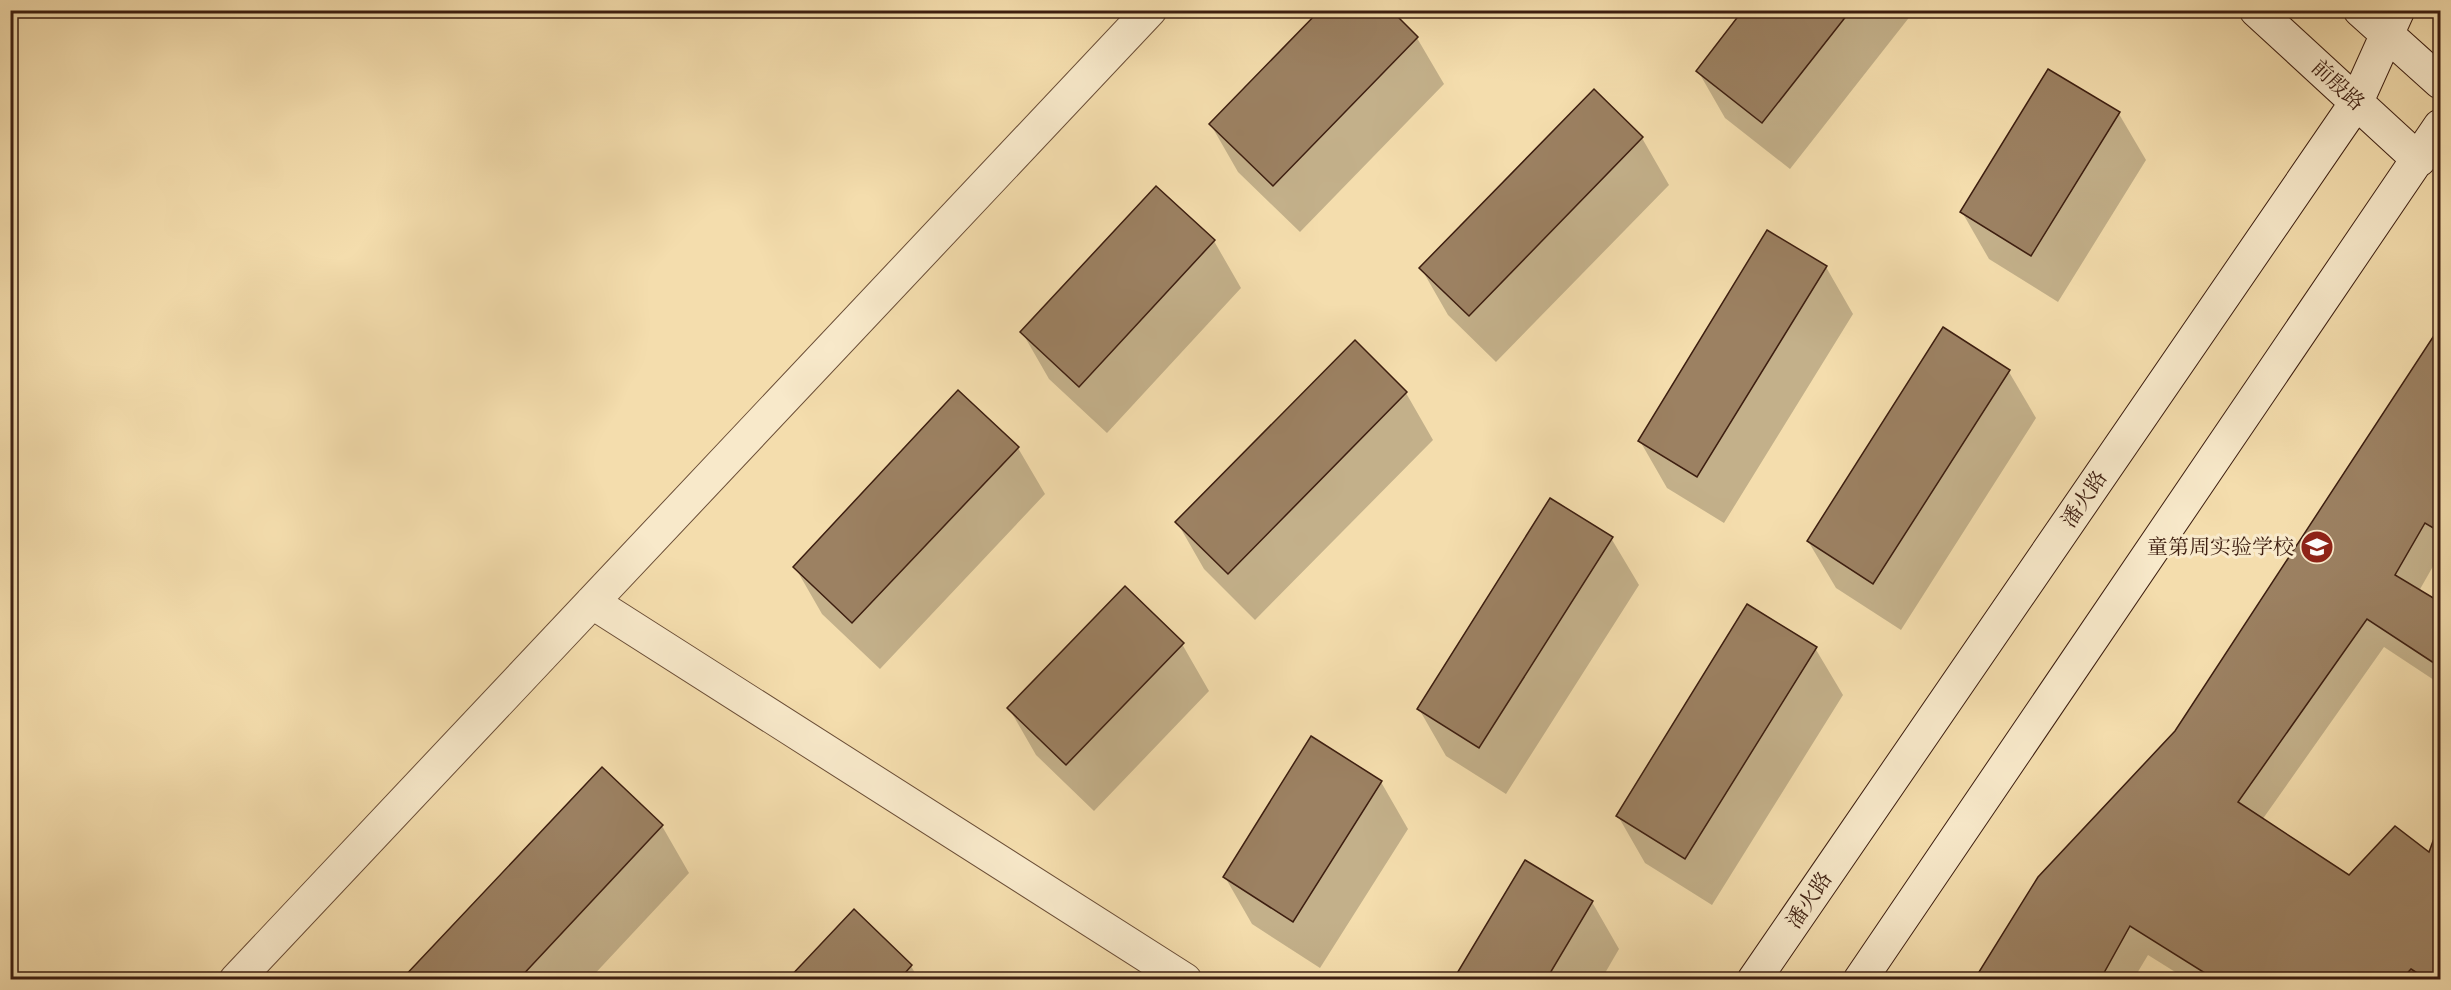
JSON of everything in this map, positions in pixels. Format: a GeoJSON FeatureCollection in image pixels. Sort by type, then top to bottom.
{"type":"FeatureCollection","features":[{"type":"Feature","properties":{"kind":"street"},"geometry":{"type":"LineString","coordinates":[[236,980],[1150,10]]}},
{"type":"Feature","properties":{"kind":"street","name":"前殷路"},"geometry":{"type":"LineString","coordinates":[[2256,10],[2419,160]]}},
{"type":"Feature","properties":{"kind":"street"},"geometry":{"type":"LineString","coordinates":[[2360,10],[2393,23],[2440,82]]}},
{"type":"Feature","properties":{"kind":"street","name":"潘火路"},"geometry":{"type":"LineString","coordinates":[[1754,980],[2356,102],[2393,23]]}},
{"type":"Feature","properties":{"kind":"street"},"geometry":{"type":"LineString","coordinates":[[1860,980],[2440,126]]}},
{"type":"Feature","properties":{"kind":"street"},"geometry":{"type":"LineString","coordinates":[[592,602],[1185,980]]}},
{"type":"Feature","properties":{"kind":"building"},"geometry":{"type":"Polygon","coordinates":[[[1320,10],[1391,10],[1418,37],[1273,186],[1209,124],[1320,10]]]}},
{"type":"Feature","properties":{"kind":"building"},"geometry":{"type":"Polygon","coordinates":[[[1743,10],[1851,10],[1762,123],[1696,71],[1743,10]]]}},
{"type":"Feature","properties":{"kind":"building"},"geometry":{"type":"Polygon","coordinates":[[[2048,69],[2120,112],[2031,256],[1960,212],[2048,69]]]}},
{"type":"Feature","properties":{"kind":"building"},"geometry":{"type":"Polygon","coordinates":[[[1594,89],[1643,137],[1469,316],[1419,268],[1594,89]]]}},
{"type":"Feature","properties":{"kind":"building"},"geometry":{"type":"Polygon","coordinates":[[[1156,186],[1215,240],[1079,387],[1020,332],[1156,186]]]}},
{"type":"Feature","properties":{"kind":"building"},"geometry":{"type":"Polygon","coordinates":[[[1767,230],[1827,266],[1697,477],[1638,441],[1767,230]]]}},
{"type":"Feature","properties":{"kind":"building"},"geometry":{"type":"Polygon","coordinates":[[[1943,327],[2010,370],[1873,584],[1807,541],[1943,327]]]}},
{"type":"Feature","properties":{"kind":"building"},"geometry":{"type":"Polygon","coordinates":[[[2435,334],[2440,337],[2440,532],[2425,523],[2395,575],[2440,602],[2440,667],[2367,619],[2238,802],[2349,875],[2395,826],[2429,852],[2440,822],[2440,980],[2428,980],[2411,969],[2401,980],[2216,980],[2130,926],[2100,980],[1974,980],[2038,877],[2175,731],[2435,334]]]}},
{"type":"Feature","properties":{"kind":"building"},"geometry":{"type":"Polygon","coordinates":[[[1355,340],[1407,392],[1228,574],[1175,522],[1355,340]]]}},
{"type":"Feature","properties":{"kind":"building"},"geometry":{"type":"Polygon","coordinates":[[[958,390],[1019,447],[852,623],[793,567],[958,390]]]}},
{"type":"Feature","properties":{"kind":"building"},"geometry":{"type":"Polygon","coordinates":[[[1550,498],[1613,537],[1479,748],[1417,709],[1550,498]]]}},
{"type":"Feature","properties":{"kind":"building"},"geometry":{"type":"Polygon","coordinates":[[[1125,586],[1184,643],[1066,765],[1007,708],[1125,586]]]}},
{"type":"Feature","properties":{"kind":"building"},"geometry":{"type":"Polygon","coordinates":[[[1747,604],[1817,647],[1685,859],[1616,816],[1747,604]]]}},
{"type":"Feature","properties":{"kind":"building"},"geometry":{"type":"Polygon","coordinates":[[[1311,736],[1382,781],[1293,922],[1223,877],[1311,736]]]}},
{"type":"Feature","properties":{"kind":"building"},"geometry":{"type":"Polygon","coordinates":[[[602,767],[663,825],[518,980],[401,980],[602,767]]]}},
{"type":"Feature","properties":{"kind":"building"},"geometry":{"type":"Polygon","coordinates":[[[1525,860],[1593,901],[1546,980],[1453,980],[1525,860]]]}},
{"type":"Feature","properties":{"kind":"building"},"geometry":{"type":"Polygon","coordinates":[[[854,909],[912,965],[899,980],[787,980],[854,909]]]}},
{"type":"Feature","properties":{"kind":"building"},"geometry":{"type":"Polygon","coordinates":[[[2411,969],[2428,980],[2401,980],[2411,969]]]}},
{"type":"Feature","properties":{"kind":"place","name":"童第周实验学校"},"geometry":{"type":"Point","coordinates":[2317,547]}}]}
